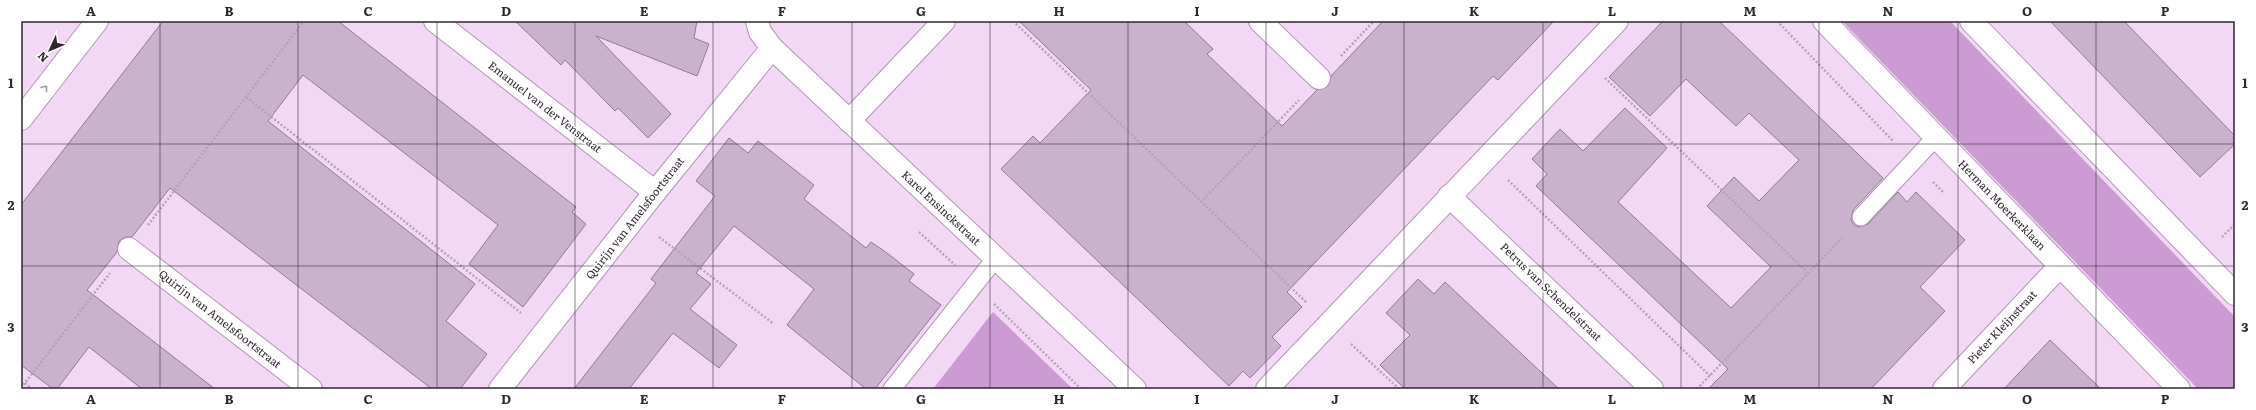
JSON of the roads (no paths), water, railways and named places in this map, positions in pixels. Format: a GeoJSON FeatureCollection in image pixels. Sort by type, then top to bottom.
{"type":"FeatureCollection","features":[{"type":"Feature","properties":{"kind":"street"},"geometry":{"type":"LineString","coordinates":[[21,119],[97,21]]}},
{"type":"Feature","properties":{"kind":"street","name":"Emanuel van der Venstraat"},"geometry":{"type":"LineString","coordinates":[[435,21],[655,192]]}},
{"type":"Feature","properties":{"kind":"street","name":"Karel Ensinckstraat"},"geometry":{"type":"LineString","coordinates":[[757,21],[760,32],[772,48],[1134,389]]}},
{"type":"Feature","properties":{"kind":"street"},"geometry":{"type":"LineString","coordinates":[[849,121],[944,21]]}},
{"type":"Feature","properties":{"kind":"street"},"geometry":{"type":"LineString","coordinates":[[1260,21],[1319,78]]}},
{"type":"Feature","properties":{"kind":"street"},"geometry":{"type":"LineString","coordinates":[[1267,389],[1485,158],[1617,21]]}},
{"type":"Feature","properties":{"kind":"street","name":"Herman Moerkerklaan"},"geometry":{"type":"LineString","coordinates":[[1824,21],[2179,389]]}},
{"type":"Feature","properties":{"kind":"street"},"geometry":{"type":"LineString","coordinates":[[1971,21],[2235,294]]}},
{"type":"Feature","properties":{"kind":"street","name":"Quirijn van Amelsfoortstraat"},"geometry":{"type":"LineString","coordinates":[[500,389],[655,192],[772,48]]}},
{"type":"Feature","properties":{"kind":"street","name":"Petrus van Schendelstraat"},"geometry":{"type":"LineString","coordinates":[[1449,196],[1652,389]]}},
{"type":"Feature","properties":{"kind":"street","name":"Quirijn van Amelsfoortstraat"},"geometry":{"type":"LineString","coordinates":[[129,249],[311,389]]}},
{"type":"Feature","properties":{"kind":"street","name":"Pieter Kleijnstraat"},"geometry":{"type":"LineString","coordinates":[[1944,389],[2060,266]]}},
{"type":"Feature","properties":{"kind":"lane"},"geometry":{"type":"LineString","coordinates":[[1861,217],[1936,137]]}},
{"type":"Feature","properties":{"kind":"lane"},"geometry":{"type":"LineString","coordinates":[[892,389],[995,259]]}}]}
